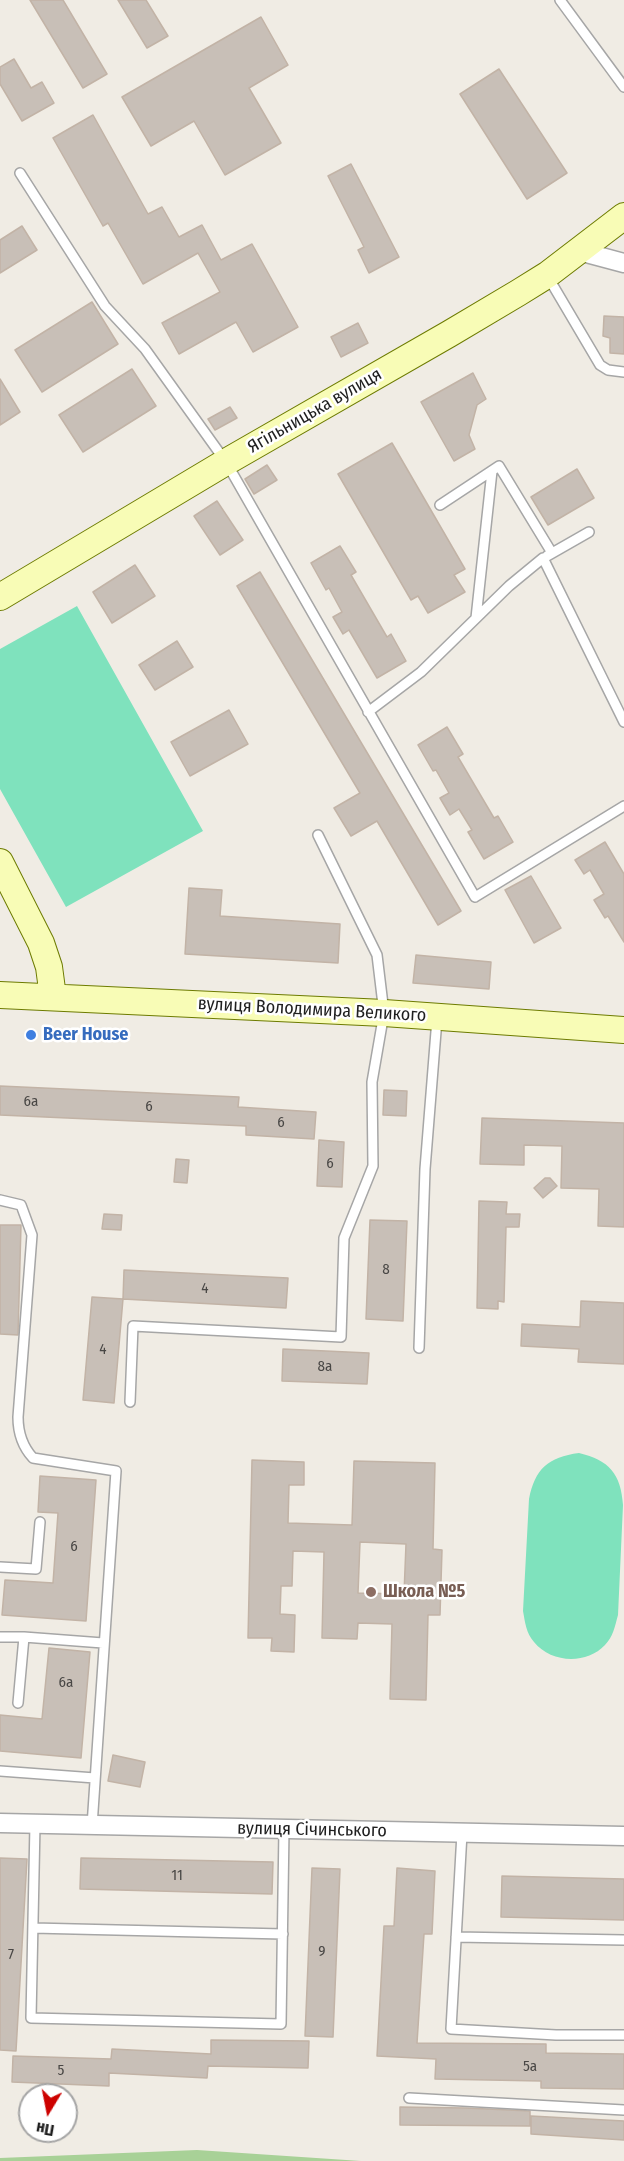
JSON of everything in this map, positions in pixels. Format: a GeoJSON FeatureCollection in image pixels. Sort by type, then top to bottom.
{"type":"FeatureCollection","features":[{"type":"Feature","properties":{"kind":"main road","name":"Ягільницька вулиця"},"geometry":{"type":"LineString","coordinates":[[0,597],[546,275],[624,216]]}},
{"type":"Feature","properties":{"kind":"main road"},"geometry":{"type":"LineString","coordinates":[[0,862],[41,943],[49,967],[53,997]]}},
{"type":"Feature","properties":{"kind":"main road","name":"вулиця Володимира Великого"},"geometry":{"type":"LineString","coordinates":[[0,994],[437,1016],[624,1030]]}},
{"type":"Feature","properties":{"kind":"street"},"geometry":{"type":"LineString","coordinates":[[579,251],[624,263]]}},
{"type":"Feature","properties":{"kind":"street","name":"вулиця Січинського"},"geometry":{"type":"LineString","coordinates":[[0,1823],[624,1836]]}},
{"type":"Feature","properties":{"kind":"lane"},"geometry":{"type":"LineString","coordinates":[[560,0],[624,87]]}},
{"type":"Feature","properties":{"kind":"lane"},"geometry":{"type":"LineString","coordinates":[[20,173],[105,306],[145,349],[226,462],[475,897],[624,806]]}},
{"type":"Feature","properties":{"kind":"lane"},"geometry":{"type":"LineString","coordinates":[[546,275],[600,365],[608,370],[624,372]]}},
{"type":"Feature","properties":{"kind":"lane"},"geometry":{"type":"LineString","coordinates":[[440,504],[499,466],[547,556],[624,722]]}},
{"type":"Feature","properties":{"kind":"lane"},"geometry":{"type":"LineString","coordinates":[[476,618],[492,471]]}},
{"type":"Feature","properties":{"kind":"lane"},"geometry":{"type":"LineString","coordinates":[[368,712],[421,672],[509,586],[547,556],[589,532]]}},
{"type":"Feature","properties":{"kind":"lane"},"geometry":{"type":"LineString","coordinates":[[130,1402],[133,1326],[341,1336],[344,1239],[373,1166],[372,1082],[384,1013],[377,955],[318,835]]}},
{"type":"Feature","properties":{"kind":"lane"},"geometry":{"type":"LineString","coordinates":[[419,1348],[425,1169],[437,1016]]}},
{"type":"Feature","properties":{"kind":"lane"},"geometry":{"type":"LineString","coordinates":[[0,1200],[21,1205],[32,1235],[18,1417],[18,1428],[25,1447],[33,1458],[116,1471],[92,1826]]}},
{"type":"Feature","properties":{"kind":"lane"},"geometry":{"type":"LineString","coordinates":[[0,1567],[36,1569],[40,1522]]}},
{"type":"Feature","properties":{"kind":"lane"},"geometry":{"type":"LineString","coordinates":[[0,1637],[103,1642]]}},
{"type":"Feature","properties":{"kind":"lane"},"geometry":{"type":"LineString","coordinates":[[18,1703],[24,1637]]}},
{"type":"Feature","properties":{"kind":"lane"},"geometry":{"type":"LineString","coordinates":[[0,1771],[95,1778]]}},
{"type":"Feature","properties":{"kind":"lane"},"geometry":{"type":"LineString","coordinates":[[35,1824],[31,2018],[281,2025],[284,1829]]}},
{"type":"Feature","properties":{"kind":"lane"},"geometry":{"type":"LineString","coordinates":[[462,1833],[451,2029],[556,2035],[624,2035]]}},
{"type":"Feature","properties":{"kind":"lane"},"geometry":{"type":"LineString","coordinates":[[33,1928],[283,1934]]}},
{"type":"Feature","properties":{"kind":"lane"},"geometry":{"type":"LineString","coordinates":[[456,1937],[624,1940]]}},
{"type":"Feature","properties":{"kind":"lane"},"geometry":{"type":"LineString","coordinates":[[409,2098],[624,2110]]}},
{"type":"Feature","properties":{"kind":"green space"},"geometry":{"type":"Polygon","coordinates":[[[77,606],[203,831],[66,907],[0,789],[0,649],[77,606]]]}},
{"type":"Feature","properties":{"kind":"green space"},"geometry":{"type":"Polygon","coordinates":[[[579,1453],[606,1464],[620,1485],[623,1505],[618,1615],[612,1635],[605,1645],[588,1656],[569,1659],[550,1654],[531,1639],[523,1611],[529,1499],[535,1480],[539,1472],[551,1461],[579,1453]]]}},
{"type":"Feature","properties":{"kind":"green space"},"geometry":{"type":"Polygon","coordinates":[[[197,2150],[361,2161],[0,2161],[0,2158],[197,2150]]]}},
{"type":"Feature","properties":{"kind":"building"},"geometry":{"type":"Polygon","coordinates":[[[30,0],[63,0],[107,74],[83,88],[30,0]]]}},
{"type":"Feature","properties":{"kind":"building"},"geometry":{"type":"Polygon","coordinates":[[[118,0],[146,0],[168,36],[147,48],[118,0]]]}},
{"type":"Feature","properties":{"kind":"building"},"geometry":{"type":"Polygon","coordinates":[[[261,17],[288,65],[249,88],[281,143],[225,175],[194,121],[151,146],[122,97],[261,17]]]}},
{"type":"Feature","properties":{"kind":"building"},"geometry":{"type":"Polygon","coordinates":[[[14,59],[31,88],[42,82],[54,103],[22,121],[0,84],[0,67],[14,59]]]}},
{"type":"Feature","properties":{"kind":"building"},"geometry":{"type":"Polygon","coordinates":[[[499,69],[567,173],[527,199],[460,94],[499,69]]]}},
{"type":"Feature","properties":{"kind":"building"},"geometry":{"type":"Polygon","coordinates":[[[93,115],[148,214],[162,207],[179,237],[202,225],[221,260],[252,244],[298,327],[253,352],[236,322],[179,354],[162,323],[220,292],[198,253],[143,284],[108,223],[103,226],[53,138],[93,115]]]}},
{"type":"Feature","properties":{"kind":"building"},"geometry":{"type":"Polygon","coordinates":[[[351,164],[399,257],[369,273],[358,250],[364,247],[328,176],[351,164]]]}},
{"type":"Feature","properties":{"kind":"building"},"geometry":{"type":"Polygon","coordinates":[[[22,226],[37,250],[0,273],[0,240],[22,226]]]}},
{"type":"Feature","properties":{"kind":"building"},"geometry":{"type":"Polygon","coordinates":[[[92,302],[118,344],[42,392],[15,350],[92,302]]]}},
{"type":"Feature","properties":{"kind":"building"},"geometry":{"type":"Polygon","coordinates":[[[604,316],[624,317],[624,354],[610,353],[610,338],[603,336],[604,316]]]}},
{"type":"Feature","properties":{"kind":"building"},"geometry":{"type":"Polygon","coordinates":[[[358,323],[368,343],[341,357],[331,337],[358,323]]]}},
{"type":"Feature","properties":{"kind":"building"},"geometry":{"type":"Polygon","coordinates":[[[132,369],[156,406],[83,452],[59,415],[132,369]]]}},
{"type":"Feature","properties":{"kind":"building"},"geometry":{"type":"Polygon","coordinates":[[[473,373],[486,399],[477,405],[469,435],[475,449],[454,461],[421,402],[473,373]]]}},
{"type":"Feature","properties":{"kind":"building"},"geometry":{"type":"Polygon","coordinates":[[[0,379],[20,412],[0,425],[0,379]]]}},
{"type":"Feature","properties":{"kind":"building"},"geometry":{"type":"Polygon","coordinates":[[[230,407],[237,418],[215,430],[208,419],[230,407]]]}},
{"type":"Feature","properties":{"kind":"building"},"geometry":{"type":"Polygon","coordinates":[[[392,443],[465,569],[454,575],[465,592],[428,613],[418,596],[411,600],[338,474],[392,443]]]}},
{"type":"Feature","properties":{"kind":"building"},"geometry":{"type":"Polygon","coordinates":[[[267,465],[277,480],[254,494],[245,479],[267,465]]]}},
{"type":"Feature","properties":{"kind":"building"},"geometry":{"type":"Polygon","coordinates":[[[577,469],[594,498],[548,525],[531,497],[577,469]]]}},
{"type":"Feature","properties":{"kind":"building"},"geometry":{"type":"Polygon","coordinates":[[[217,501],[243,540],[220,555],[194,516],[217,501]]]}},
{"type":"Feature","properties":{"kind":"building"},"geometry":{"type":"Polygon","coordinates":[[[340,546],[356,572],[351,575],[387,637],[391,634],[406,661],[377,678],[349,630],[343,634],[333,617],[342,612],[329,588],[326,590],[311,563],[340,546]]]}},
{"type":"Feature","properties":{"kind":"building"},"geometry":{"type":"Polygon","coordinates":[[[135,565],[155,596],[112,623],[93,592],[135,565]]]}},
{"type":"Feature","properties":{"kind":"building"},"geometry":{"type":"Polygon","coordinates":[[[260,572],[461,911],[438,925],[377,821],[351,836],[334,808],[360,793],[237,586],[260,572]]]}},
{"type":"Feature","properties":{"kind":"building"},"geometry":{"type":"Polygon","coordinates":[[[177,641],[193,667],[155,690],[139,665],[177,641]]]}},
{"type":"Feature","properties":{"kind":"building"},"geometry":{"type":"Polygon","coordinates":[[[229,710],[248,744],[190,776],[171,742],[229,710]]]}},
{"type":"Feature","properties":{"kind":"building"},"geometry":{"type":"Polygon","coordinates":[[[447,727],[463,754],[458,757],[494,818],[498,816],[513,842],[484,859],[468,832],[472,830],[459,809],[450,815],[440,798],[449,793],[418,745],[447,727]]]}},
{"type":"Feature","properties":{"kind":"building"},"geometry":{"type":"Polygon","coordinates":[[[605,842],[624,874],[624,942],[608,916],[605,918],[594,900],[604,894],[590,870],[584,874],[575,860],[605,842]]]}},
{"type":"Feature","properties":{"kind":"building"},"geometry":{"type":"Polygon","coordinates":[[[531,876],[561,928],[534,943],[505,890],[531,876]]]}},
{"type":"Feature","properties":{"kind":"building"},"geometry":{"type":"Polygon","coordinates":[[[189,888],[222,890],[220,916],[340,924],[338,963],[185,954],[189,888]]]}},
{"type":"Feature","properties":{"kind":"building"},"geometry":{"type":"Polygon","coordinates":[[[416,955],[491,962],[489,989],[413,983],[416,955]]]}},
{"type":"Feature","properties":{"kind":"building"},"geometry":{"type":"Polygon","coordinates":[[[0,1086],[239,1097],[238,1107],[316,1112],[314,1139],[246,1135],[246,1126],[0,1115],[0,1086]]]}},
{"type":"Feature","properties":{"kind":"building"},"geometry":{"type":"Polygon","coordinates":[[[384,1090],[407,1091],[406,1116],[383,1115],[384,1090]]]}},
{"type":"Feature","properties":{"kind":"building"},"geometry":{"type":"Polygon","coordinates":[[[482,1118],[624,1123],[624,1227],[598,1226],[599,1189],[561,1188],[562,1146],[524,1145],[524,1165],[480,1164],[482,1118]]]}},
{"type":"Feature","properties":{"kind":"building"},"geometry":{"type":"Polygon","coordinates":[[[319,1140],[344,1142],[342,1187],[317,1186],[319,1140]]]}},
{"type":"Feature","properties":{"kind":"building"},"geometry":{"type":"Polygon","coordinates":[[[176,1159],[189,1160],[187,1183],[174,1182],[176,1159]]]}},
{"type":"Feature","properties":{"kind":"building"},"geometry":{"type":"Polygon","coordinates":[[[545,1178],[550,1178],[557,1186],[543,1198],[534,1188],[545,1178]]]}},
{"type":"Feature","properties":{"kind":"building"},"geometry":{"type":"Polygon","coordinates":[[[479,1201],[507,1202],[506,1214],[520,1214],[519,1227],[506,1227],[504,1302],[498,1301],[498,1309],[477,1308],[479,1201]]]}},
{"type":"Feature","properties":{"kind":"building"},"geometry":{"type":"Polygon","coordinates":[[[104,1214],[122,1215],[121,1230],[102,1229],[104,1214]]]}},
{"type":"Feature","properties":{"kind":"building"},"geometry":{"type":"Polygon","coordinates":[[[370,1220],[407,1221],[403,1321],[366,1319],[370,1220]]]}},
{"type":"Feature","properties":{"kind":"building"},"geometry":{"type":"Polygon","coordinates":[[[0,1225],[21,1225],[18,1335],[0,1334],[0,1225]]]}},
{"type":"Feature","properties":{"kind":"building"},"geometry":{"type":"Polygon","coordinates":[[[124,1270],[288,1278],[286,1308],[123,1299],[124,1270]]]}},
{"type":"Feature","properties":{"kind":"building"},"geometry":{"type":"Polygon","coordinates":[[[92,1297],[123,1299],[114,1403],[83,1400],[92,1297]]]}},
{"type":"Feature","properties":{"kind":"building"},"geometry":{"type":"Polygon","coordinates":[[[581,1301],[624,1303],[624,1364],[578,1362],[579,1349],[521,1346],[522,1324],[580,1327],[581,1301]]]}},
{"type":"Feature","properties":{"kind":"building"},"geometry":{"type":"Polygon","coordinates":[[[283,1349],[369,1353],[367,1384],[282,1381],[283,1349]]]}},
{"type":"Feature","properties":{"kind":"building"},"geometry":{"type":"Polygon","coordinates":[[[252,1460],[304,1462],[304,1485],[289,1485],[288,1523],[352,1525],[354,1461],[435,1463],[433,1549],[442,1550],[440,1615],[428,1615],[426,1700],[390,1699],[392,1624],[358,1623],[357,1639],[322,1638],[324,1552],[293,1551],[292,1586],[281,1586],[280,1614],[295,1615],[294,1652],[271,1651],[272,1638],[248,1638],[252,1460]],[[360,1542],[358,1593],[404,1594],[406,1544],[360,1542]]]}},
{"type":"Feature","properties":{"kind":"building"},"geometry":{"type":"Polygon","coordinates":[[[40,1476],[96,1480],[86,1621],[2,1615],[5,1580],[53,1583],[58,1513],[38,1512],[40,1476]]]}},
{"type":"Feature","properties":{"kind":"building"},"geometry":{"type":"Polygon","coordinates":[[[49,1648],[90,1652],[81,1758],[0,1751],[0,1715],[42,1719],[49,1648]]]}},
{"type":"Feature","properties":{"kind":"building"},"geometry":{"type":"Polygon","coordinates":[[[113,1755],[145,1762],[140,1787],[108,1781],[113,1755]]]}},
{"type":"Feature","properties":{"kind":"building"},"geometry":{"type":"Polygon","coordinates":[[[0,1858],[27,1859],[16,2051],[0,2050],[0,1858]]]}},
{"type":"Feature","properties":{"kind":"building"},"geometry":{"type":"Polygon","coordinates":[[[81,1858],[273,1862],[272,1894],[80,1889],[81,1858]]]}},
{"type":"Feature","properties":{"kind":"building"},"geometry":{"type":"Polygon","coordinates":[[[312,1868],[340,1869],[333,2037],[305,2036],[312,1868]]]}},
{"type":"Feature","properties":{"kind":"building"},"geometry":{"type":"Polygon","coordinates":[[[397,1868],[435,1871],[432,1934],[424,1934],[417,2043],[546,2044],[546,2053],[624,2054],[624,2089],[541,2088],[541,2081],[435,2079],[436,2059],[377,2056],[384,1926],[394,1926],[397,1868]]]}},
{"type":"Feature","properties":{"kind":"building"},"geometry":{"type":"Polygon","coordinates":[[[502,1876],[624,1879],[624,1920],[501,1917],[502,1876]]]}},
{"type":"Feature","properties":{"kind":"building"},"geometry":{"type":"Polygon","coordinates":[[[211,2040],[309,2041],[308,2068],[208,2066],[207,2078],[109,2073],[109,2086],[12,2082],[13,2056],[111,2059],[112,2049],[211,2054],[211,2040]]]}},
{"type":"Feature","properties":{"kind":"building"},"geometry":{"type":"Polygon","coordinates":[[[400,2107],[530,2111],[530,2126],[400,2125],[400,2107]]]}},
{"type":"Feature","properties":{"kind":"building"},"geometry":{"type":"Polygon","coordinates":[[[531,2116],[624,2121],[624,2140],[531,2134],[531,2116]]]}},
{"type":"Feature","properties":{"kind":"place","name":"Beer House"},"geometry":{"type":"Point","coordinates":[31,1035]}},
{"type":"Feature","properties":{"kind":"place","name":"Школа №5"},"geometry":{"type":"Point","coordinates":[371,1592]}}]}
